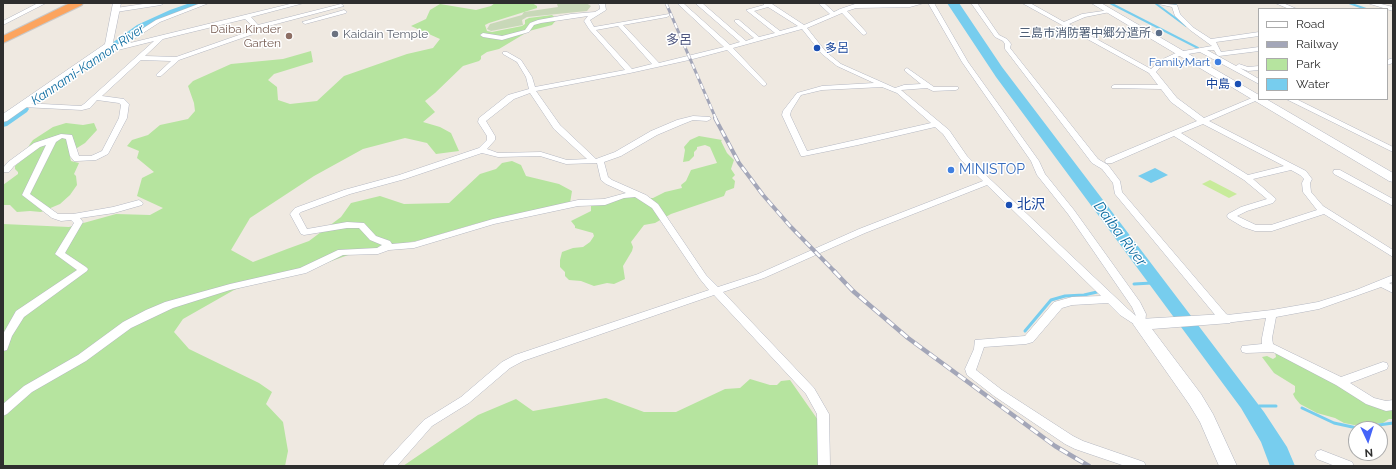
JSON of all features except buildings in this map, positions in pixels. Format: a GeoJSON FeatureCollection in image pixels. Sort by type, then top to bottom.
{"type":"FeatureCollection","features":[{"type":"Feature","properties":{"kind":"highway"},"geometry":{"type":"LineString","coordinates":[[3,40],[67,3]]}},
{"type":"Feature","properties":{"kind":"highway"},"geometry":{"type":"LineString","coordinates":[[17,31],[72,3]]}},
{"type":"Feature","properties":{"kind":"highway"},"geometry":{"type":"LineString","coordinates":[[17,31],[78,3]]}},
{"type":"Feature","properties":{"kind":"highway"},"geometry":{"type":"LineString","coordinates":[[3,36],[83,3]]}},
{"type":"Feature","properties":{"kind":"street"},"geometry":{"type":"LineString","coordinates":[[3,23],[43,3]]}},
{"type":"Feature","properties":{"kind":"street"},"geometry":{"type":"LineString","coordinates":[[112,47],[117,7],[161,3]]}},
{"type":"Feature","properties":{"kind":"street"},"geometry":{"type":"LineString","coordinates":[[112,47],[112,44],[152,19],[193,3]]}},
{"type":"Feature","properties":{"kind":"street"},"geometry":{"type":"LineString","coordinates":[[3,119],[98,53],[112,47],[158,21],[206,3]]}},
{"type":"Feature","properties":{"kind":"street"},"geometry":{"type":"LineString","coordinates":[[112,47],[160,39],[301,3]]}},
{"type":"Feature","properties":{"kind":"street"},"geometry":{"type":"LineString","coordinates":[[600,3],[603,5],[603,10],[594,14],[587,21],[598,37],[630,71]]}},
{"type":"Feature","properties":{"kind":"street"},"geometry":{"type":"LineString","coordinates":[[680,3],[728,47],[764,84]]}},
{"type":"Feature","properties":{"kind":"street"},"geometry":{"type":"LineString","coordinates":[[698,3],[744,42]]}},
{"type":"Feature","properties":{"kind":"street"},"geometry":{"type":"LineString","coordinates":[[821,3],[833,14]]}},
{"type":"Feature","properties":{"kind":"street"},"geometry":{"type":"LineString","coordinates":[[387,248],[387,243],[373,238],[361,225],[347,225],[304,232],[294,214],[298,210],[360,188],[402,177],[482,150],[490,142],[491,138],[482,120],[511,97],[532,89],[630,71],[780,34],[803,27],[833,14],[840,9],[859,4],[910,5],[921,3]]}},
{"type":"Feature","properties":{"kind":"street"},"geometry":{"type":"LineString","coordinates":[[931,3],[965,62],[1035,161],[1041,175],[1071,212],[1142,314],[1146,324],[1207,418],[1228,466]]}},
{"type":"Feature","properties":{"kind":"street"},"geometry":{"type":"LineString","coordinates":[[974,3],[997,36],[1005,40],[1008,44],[1007,48],[1095,161],[1105,167],[1109,172],[1117,183],[1118,192],[1223,319]]}},
{"type":"Feature","properties":{"kind":"street"},"geometry":{"type":"LineString","coordinates":[[1025,3],[1152,72],[1163,88],[1174,100],[1203,120],[1292,167],[1307,177],[1307,192],[1324,211],[1393,254]]}},
{"type":"Feature","properties":{"kind":"street"},"geometry":{"type":"LineString","coordinates":[[1094,3],[1258,98]]}},
{"type":"Feature","properties":{"kind":"street"},"geometry":{"type":"LineString","coordinates":[[1157,3],[1175,6],[1177,15],[1188,26],[1210,41],[1218,55],[1258,81]]}},
{"type":"Feature","properties":{"kind":"street"},"geometry":{"type":"LineString","coordinates":[[1278,3],[1291,8]]}},
{"type":"Feature","properties":{"kind":"street"},"geometry":{"type":"LineString","coordinates":[[1370,3],[1393,9]]}},
{"type":"Feature","properties":{"kind":"street"},"geometry":{"type":"LineString","coordinates":[[258,27],[340,4],[345,15],[304,22]]}},
{"type":"Feature","properties":{"kind":"street"},"geometry":{"type":"LineString","coordinates":[[780,34],[749,10],[768,4],[803,27],[824,53],[835,62],[846,69],[896,90],[937,124],[950,137],[964,158],[1112,300],[1146,324],[1272,314],[1336,300],[1393,278]]}},
{"type":"Feature","properties":{"kind":"street"},"geometry":{"type":"LineString","coordinates":[[840,9],[864,34]]}},
{"type":"Feature","properties":{"kind":"street"},"geometry":{"type":"LineString","coordinates":[[1064,24],[1084,15],[1108,11]]}},
{"type":"Feature","properties":{"kind":"street"},"geometry":{"type":"LineString","coordinates":[[483,35],[502,38],[527,31],[532,24],[540,21],[594,14]]}},
{"type":"Feature","properties":{"kind":"street"},"geometry":{"type":"LineString","coordinates":[[592,29],[667,15]]}},
{"type":"Feature","properties":{"kind":"street"},"geometry":{"type":"LineString","coordinates":[[247,17],[258,27]]}},
{"type":"Feature","properties":{"kind":"street"},"geometry":{"type":"LineString","coordinates":[[737,21],[758,39]]}},
{"type":"Feature","properties":{"kind":"street"},"geometry":{"type":"LineString","coordinates":[[619,24],[657,65]]}},
{"type":"Feature","properties":{"kind":"street"},"geometry":{"type":"LineString","coordinates":[[140,58],[177,59],[260,30],[258,27]]}},
{"type":"Feature","properties":{"kind":"street"},"geometry":{"type":"LineString","coordinates":[[1210,41],[1258,34]]}},
{"type":"Feature","properties":{"kind":"street"},"geometry":{"type":"LineString","coordinates":[[23,105],[82,108],[87,106],[160,39]]}},
{"type":"Feature","properties":{"kind":"street"},"geometry":{"type":"LineString","coordinates":[[1152,72],[1163,61],[1180,53],[1200,49],[1218,55],[1244,69],[1258,68]]}},
{"type":"Feature","properties":{"kind":"street"},"geometry":{"type":"LineString","coordinates":[[1218,55],[1258,49]]}},
{"type":"Feature","properties":{"kind":"street"},"geometry":{"type":"LineString","coordinates":[[505,53],[519,61],[529,77],[532,89],[557,127],[597,161],[606,180],[646,199],[655,206],[696,268],[803,383],[816,400],[824,419],[824,466]]}},
{"type":"Feature","properties":{"kind":"street"},"geometry":{"type":"LineString","coordinates":[[159,75],[177,59]]}},
{"type":"Feature","properties":{"kind":"street"},"geometry":{"type":"LineString","coordinates":[[907,70],[933,89],[956,88]]}},
{"type":"Feature","properties":{"kind":"street"},"geometry":{"type":"LineString","coordinates":[[885,85],[819,88],[799,94],[787,110],[786,115],[804,153],[810,154],[937,124]]}},
{"type":"Feature","properties":{"kind":"street"},"geometry":{"type":"LineString","coordinates":[[896,90],[928,86]]}},
{"type":"Feature","properties":{"kind":"street"},"geometry":{"type":"LineString","coordinates":[[1114,87],[1163,88]]}},
{"type":"Feature","properties":{"kind":"street"},"geometry":{"type":"LineString","coordinates":[[6,170],[10,164],[37,145],[62,136],[69,137],[74,156],[77,159],[93,158],[105,152],[109,142],[119,128],[123,118],[125,104],[122,101],[97,98]]}},
{"type":"Feature","properties":{"kind":"street"},"geometry":{"type":"LineString","coordinates":[[1109,161],[1258,98]]}},
{"type":"Feature","properties":{"kind":"street"},"geometry":{"type":"LineString","coordinates":[[1261,100],[1393,178]]}},
{"type":"Feature","properties":{"kind":"street"},"geometry":{"type":"LineString","coordinates":[[1292,100],[1393,150]]}},
{"type":"Feature","properties":{"kind":"street"},"geometry":{"type":"LineString","coordinates":[[482,150],[498,155],[538,154],[566,162],[597,161],[618,154],[658,131],[680,122],[693,118],[707,119]]}},
{"type":"Feature","properties":{"kind":"street"},"geometry":{"type":"LineString","coordinates":[[1175,132],[1248,178],[1272,199],[1270,201],[1244,209],[1230,216],[1250,227],[1272,228],[1324,211]]}},
{"type":"Feature","properties":{"kind":"street"},"geometry":{"type":"LineString","coordinates":[[54,140],[50,145],[26,195],[55,216],[61,218],[114,210],[139,203]]}},
{"type":"Feature","properties":{"kind":"street"},"geometry":{"type":"LineString","coordinates":[[1248,178],[1292,167]]}},
{"type":"Feature","properties":{"kind":"street"},"geometry":{"type":"LineString","coordinates":[[1337,172],[1393,203]]}},
{"type":"Feature","properties":{"kind":"street"},"geometry":{"type":"LineString","coordinates":[[389,466],[428,423],[465,400],[506,365],[519,358],[717,292],[779,269],[862,231],[988,182]]}},
{"type":"Feature","properties":{"kind":"street"},"geometry":{"type":"LineString","coordinates":[[3,411],[28,389],[95,350],[127,326],[150,313],[205,294],[303,271],[335,254],[378,251],[387,248],[414,245],[478,225],[578,203],[605,202],[622,196],[636,194]]}},
{"type":"Feature","properties":{"kind":"street"},"geometry":{"type":"LineString","coordinates":[[3,347],[7,336],[20,314],[82,271],[83,269],[60,254],[79,222],[73,217]]}},
{"type":"Feature","properties":{"kind":"street"},"geometry":{"type":"LineString","coordinates":[[1382,283],[1393,290]]}},
{"type":"Feature","properties":{"kind":"street"},"geometry":{"type":"LineString","coordinates":[[1112,300],[1072,301],[1058,304],[1029,339],[995,344],[979,343],[979,349],[970,369],[981,380],[1012,403],[1069,440],[1140,466]]}},
{"type":"Feature","properties":{"kind":"street"},"geometry":{"type":"LineString","coordinates":[[1268,347],[1266,338],[1272,314]]}},
{"type":"Feature","properties":{"kind":"street"},"geometry":{"type":"LineString","coordinates":[[1246,349],[1268,347],[1280,350],[1340,382],[1370,402],[1386,406],[1393,405]]}},
{"type":"Feature","properties":{"kind":"street"},"geometry":{"type":"LineString","coordinates":[[1340,382],[1383,366]]}},
{"type":"Feature","properties":{"kind":"street"},"geometry":{"type":"LineString","coordinates":[[1322,455],[1348,466]]}},
{"type":"Feature","properties":{"kind":"green space"},"geometry":{"type":"Polygon","coordinates":[[[495,3],[532,3],[537,6],[537,8],[489,23],[485,25],[487,31],[492,32],[522,26],[525,24],[525,20],[529,18],[552,15],[557,19],[552,25],[529,31],[499,49],[487,52],[481,56],[479,61],[463,66],[425,101],[435,112],[423,122],[440,127],[451,133],[459,151],[436,154],[427,143],[405,138],[363,149],[314,176],[250,218],[231,250],[253,262],[309,241],[341,217],[351,203],[380,196],[404,204],[449,203],[480,174],[496,169],[502,163],[512,161],[521,165],[526,176],[559,184],[572,191],[570,203],[475,224],[421,240],[351,254],[284,278],[251,284],[234,290],[183,319],[174,332],[189,349],[259,383],[272,392],[266,404],[283,422],[288,451],[285,466],[3,466],[3,224],[69,227],[116,214],[150,215],[163,208],[137,196],[142,178],[154,172],[137,158],[139,151],[127,146],[132,140],[148,135],[160,125],[188,119],[195,111],[188,86],[193,81],[231,64],[283,59],[311,51],[313,62],[274,74],[268,80],[277,87],[278,100],[290,104],[317,101],[344,76],[407,54],[433,48],[440,39],[411,26],[426,19],[430,10],[440,4],[476,10],[491,6],[495,3]]]}},
{"type":"Feature","properties":{"kind":"green space"},"geometry":{"type":"Polygon","coordinates":[[[586,3],[591,6],[587,11],[527,17],[522,20],[523,25],[491,31],[487,29],[490,24],[522,15],[524,12],[558,7],[557,4],[586,3]]]}},
{"type":"Feature","properties":{"kind":"green space"},"geometry":{"type":"Polygon","coordinates":[[[66,123],[83,125],[94,123],[97,130],[85,143],[77,148],[70,157],[71,161],[79,163],[74,174],[76,176],[77,185],[70,195],[60,204],[41,212],[17,212],[10,205],[3,205],[3,185],[18,174],[15,166],[29,154],[28,148],[33,140],[53,127],[66,123]]]}},
{"type":"Feature","properties":{"kind":"green space"},"geometry":{"type":"Polygon","coordinates":[[[699,136],[722,140],[721,141],[727,153],[734,160],[731,169],[735,175],[732,178],[735,181],[734,188],[726,191],[724,196],[671,214],[655,223],[644,225],[631,242],[633,247],[632,251],[623,266],[625,279],[614,284],[607,283],[594,286],[581,281],[569,280],[565,276],[565,272],[560,267],[562,252],[573,248],[583,247],[590,242],[594,236],[593,233],[575,228],[571,221],[591,211],[591,204],[633,196],[653,198],[665,192],[682,188],[681,185],[686,181],[691,170],[717,163],[710,147],[705,145],[697,147],[694,152],[694,156],[689,161],[683,162],[684,147],[690,140],[699,136]]]}},
{"type":"Feature","properties":{"kind":"green space"},"geometry":{"type":"Polygon","coordinates":[[[1210,180],[1237,194],[1229,198],[1202,184],[1210,180]]]}},
{"type":"Feature","properties":{"kind":"green space"},"geometry":{"type":"Polygon","coordinates":[[[1275,352],[1393,408],[1393,419],[1386,421],[1348,421],[1348,424],[1335,418],[1317,413],[1300,404],[1293,394],[1295,392],[1295,386],[1274,373],[1262,357],[1267,356],[1273,359],[1276,357],[1275,352]]]}},
{"type":"Feature","properties":{"kind":"green space"},"geometry":{"type":"Polygon","coordinates":[[[750,379],[770,385],[777,385],[781,381],[790,380],[818,420],[819,466],[403,466],[478,415],[516,399],[533,411],[606,398],[644,412],[676,412],[725,389],[740,388],[750,379]]]}},
{"type":"Feature","properties":{"kind":"water","name":"Daiba River"},"geometry":{"type":"Polygon","coordinates":[[[947,3],[959,3],[1002,67],[1264,412],[1287,447],[1295,466],[1270,466],[1261,442],[1241,408],[996,77],[947,3]]]}},
{"type":"Feature","properties":{"kind":"water"},"geometry":{"type":"Polygon","coordinates":[[[1155,168],[1168,175],[1151,183],[1138,176],[1155,168]]]}},
{"type":"Feature","properties":{"kind":"waterway","name":"Kannami-Kannon River"},"geometry":{"type":"LineString","coordinates":[[95,59],[141,27],[173,12],[199,3]]}},
{"type":"Feature","properties":{"kind":"waterway"},"geometry":{"type":"LineString","coordinates":[[1110,3],[1198,48]]}},
{"type":"Feature","properties":{"kind":"waterway"},"geometry":{"type":"LineString","coordinates":[[1155,3],[1186,26]]}},
{"type":"Feature","properties":{"kind":"waterway"},"geometry":{"type":"LineString","coordinates":[[1173,7],[1173,5],[1177,3]]}},
{"type":"Feature","properties":{"kind":"waterway"},"geometry":{"type":"LineString","coordinates":[[1349,3],[1363,8]]}},
{"type":"Feature","properties":{"kind":"waterway","name":"Kannami-Kannon River"},"geometry":{"type":"LineString","coordinates":[[3,123],[23,109]]}},
{"type":"Feature","properties":{"kind":"waterway"},"geometry":{"type":"LineString","coordinates":[[1134,284],[1152,283]]}},
{"type":"Feature","properties":{"kind":"waterway"},"geometry":{"type":"LineString","coordinates":[[1025,331],[1051,300],[1065,296],[1084,295],[1097,292]]}},
{"type":"Feature","properties":{"kind":"waterway"},"geometry":{"type":"LineString","coordinates":[[1259,406],[1276,406]]}},
{"type":"Feature","properties":{"kind":"waterway"},"geometry":{"type":"LineString","coordinates":[[1302,408],[1334,423],[1357,428],[1393,423]]}},
{"type":"Feature","properties":{"kind":"railway"},"geometry":{"type":"LineString","coordinates":[[666,3],[716,119]]}},
{"type":"Feature","properties":{"kind":"railway"},"geometry":{"type":"LineString","coordinates":[[715,118],[739,163],[763,195],[790,226],[835,272]]}},
{"type":"Feature","properties":{"kind":"railway"},"geometry":{"type":"LineString","coordinates":[[834,271],[853,291],[908,338],[1055,446],[1089,466]]}},
{"type":"Feature","properties":{"kind":"place","name":"三島市消防署中郷分遣所"},"geometry":{"type":"Point","coordinates":[1159,33]}},
{"type":"Feature","properties":{"kind":"place","name":"Kaidain Temple"},"geometry":{"type":"Point","coordinates":[335,34]}},
{"type":"Feature","properties":{"kind":"place","name":"Daiba Kinder Garten"},"geometry":{"type":"Point","coordinates":[289,36]}},
{"type":"Feature","properties":{"kind":"place","name":"多呂"},"geometry":{"type":"Point","coordinates":[817,48]}},
{"type":"Feature","properties":{"kind":"place","name":"FamilyMart"},"geometry":{"type":"Point","coordinates":[1218,62]}},
{"type":"Feature","properties":{"kind":"place","name":"中島"},"geometry":{"type":"Point","coordinates":[1238,84]}},
{"type":"Feature","properties":{"kind":"place","name":"MINISTOP"},"geometry":{"type":"Point","coordinates":[951,170]}},
{"type":"Feature","properties":{"kind":"place","name":"北沢"},"geometry":{"type":"Point","coordinates":[1009,205]}},
{"type":"Feature","properties":{"kind":"district","name":"多呂"},"geometry":{"type":"Point","coordinates":[679,40]}}]}
